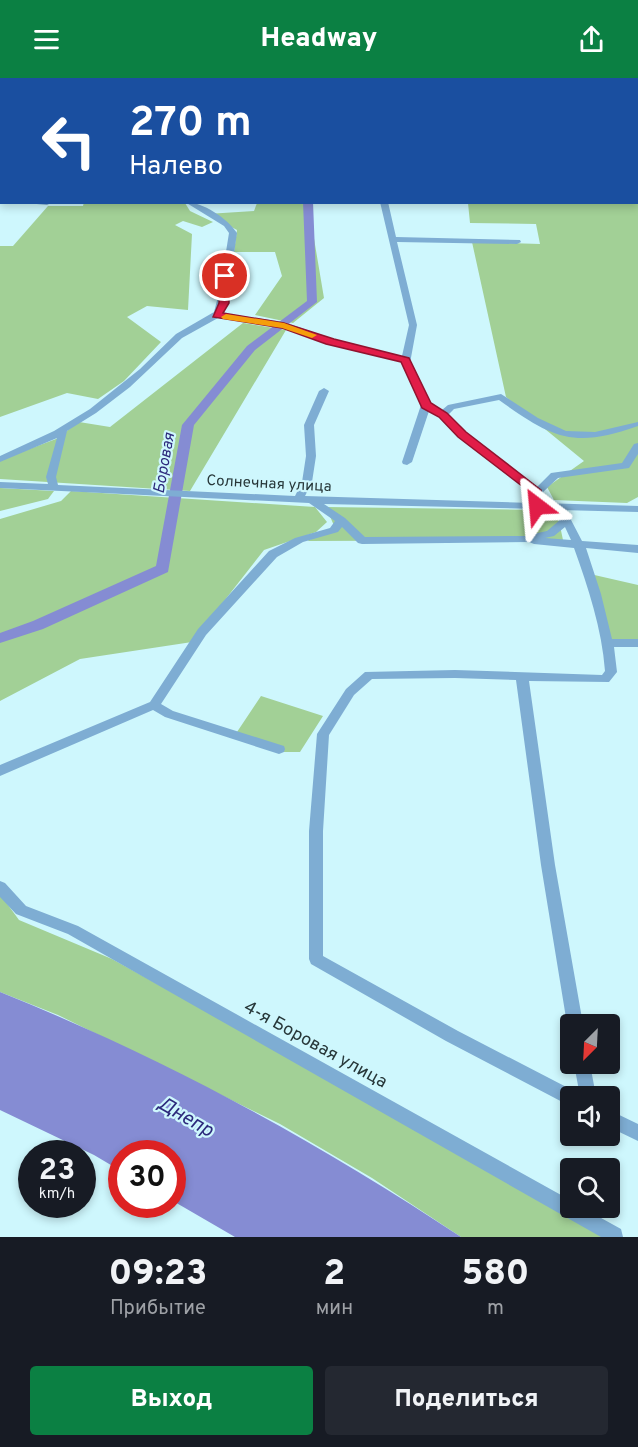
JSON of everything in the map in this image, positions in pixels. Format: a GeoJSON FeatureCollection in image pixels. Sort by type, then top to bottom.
{"type":"FeatureCollection","features":[{"type":"Feature","properties":{"kind":"street"},"geometry":{"type":"LineString","coordinates":[[0,459],[36,446],[63,432],[143,372],[177,337],[217,315],[224,303],[225,276],[233,233],[227,224],[192,204]]}},
{"type":"Feature","properties":{"kind":"street"},"geometry":{"type":"LineString","coordinates":[[384,204],[413,325],[405,360],[426,405],[443,415],[462,435],[537,499],[566,520],[580,546],[607,644],[611,672],[605,680],[522,676],[369,675],[350,692],[323,734],[316,831],[316,959],[452,1036],[560,1093]]}},
{"type":"Feature","properties":{"kind":"street"},"geometry":{"type":"LineString","coordinates":[[393,239],[517,242]]}},
{"type":"Feature","properties":{"kind":"street"},"geometry":{"type":"LineString","coordinates":[[217,315],[284,326],[330,341],[405,360]]}},
{"type":"Feature","properties":{"kind":"street"},"geometry":{"type":"LineString","coordinates":[[299,499],[307,482],[311,456],[309,425],[324,391]]}},
{"type":"Feature","properties":{"kind":"street"},"geometry":{"type":"LineString","coordinates":[[443,415],[451,407],[501,397],[559,434],[584,437],[608,435],[636,423],[638,437]]}},
{"type":"Feature","properties":{"kind":"street"},"geometry":{"type":"LineString","coordinates":[[407,462],[426,405]]}},
{"type":"Feature","properties":{"kind":"street"},"geometry":{"type":"LineString","coordinates":[[54,487],[51,477],[63,432]]}},
{"type":"Feature","properties":{"kind":"street"},"geometry":{"type":"LineString","coordinates":[[537,499],[555,475],[625,466],[638,446]]}},
{"type":"Feature","properties":{"kind":"street","name":"Солнечная улица"},"geometry":{"type":"LineString","coordinates":[[0,485],[312,500],[537,499],[638,509]]}},
{"type":"Feature","properties":{"kind":"street"},"geometry":{"type":"LineString","coordinates":[[312,500],[341,520],[363,541],[524,539],[580,546],[638,549]]}},
{"type":"Feature","properties":{"kind":"street"},"geometry":{"type":"LineString","coordinates":[[0,771],[154,705],[202,632],[273,554],[299,540],[334,530],[341,520]]}},
{"type":"Feature","properties":{"kind":"street"},"geometry":{"type":"LineString","coordinates":[[524,539],[550,534],[566,520]]}},
{"type":"Feature","properties":{"kind":"street"},"geometry":{"type":"LineString","coordinates":[[607,644],[638,643]]}},
{"type":"Feature","properties":{"kind":"street"},"geometry":{"type":"LineString","coordinates":[[522,676],[548,865],[573,1014]]}},
{"type":"Feature","properties":{"kind":"street"},"geometry":{"type":"LineString","coordinates":[[154,705],[169,714],[279,749]]}},
{"type":"Feature","properties":{"kind":"street","name":"4-я Боровая улица"},"geometry":{"type":"LineString","coordinates":[[0,887],[21,910],[73,930],[615,1235]]}},
{"type":"Feature","properties":{"kind":"street"},"geometry":{"type":"LineString","coordinates":[[620,1124],[638,1133]]}},
{"type":"Feature","properties":{"kind":"green space"},"geometry":{"type":"Polygon","coordinates":[[[84,204],[186,204],[190,211],[213,222],[202,227],[183,221],[175,225],[192,234],[188,310],[147,306],[127,317],[161,342],[124,381],[98,399],[67,393],[0,417],[0,246],[13,246],[48,206],[83,206],[84,204]]]}},
{"type":"Feature","properties":{"kind":"green space"},"geometry":{"type":"Polygon","coordinates":[[[257,204],[308,204],[324,298],[293,323],[255,315],[282,276],[275,252],[234,252],[237,230],[207,214],[254,211],[257,204]]]}},
{"type":"Feature","properties":{"kind":"green space"},"geometry":{"type":"Polygon","coordinates":[[[468,204],[638,204],[638,497],[627,503],[554,500],[547,487],[584,461],[506,397],[472,242],[540,244],[536,224],[470,223],[468,204]]]}},
{"type":"Feature","properties":{"kind":"green space"},"geometry":{"type":"Polygon","coordinates":[[[243,323],[286,330],[190,491],[0,479],[0,460],[56,439],[79,422],[110,427],[243,323]]]}},
{"type":"Feature","properties":{"kind":"green space"},"geometry":{"type":"Polygon","coordinates":[[[0,488],[54,491],[48,499],[0,511],[0,488]]]}},
{"type":"Feature","properties":{"kind":"green space"},"geometry":{"type":"Polygon","coordinates":[[[71,491],[315,507],[327,522],[316,532],[264,550],[192,642],[80,659],[0,701],[0,519],[61,501],[71,491]]]}},
{"type":"Feature","properties":{"kind":"green space"},"geometry":{"type":"Polygon","coordinates":[[[326,507],[539,510],[559,521],[563,540],[307,541],[335,528],[326,507]]]}},
{"type":"Feature","properties":{"kind":"green space"},"geometry":{"type":"Polygon","coordinates":[[[590,574],[638,585],[638,639],[609,639],[590,574]]]}},
{"type":"Feature","properties":{"kind":"green space"},"geometry":{"type":"Polygon","coordinates":[[[261,696],[323,716],[300,752],[281,752],[235,735],[261,696]]]}},
{"type":"Feature","properties":{"kind":"green space"},"geometry":{"type":"Polygon","coordinates":[[[0,894],[19,920],[112,959],[560,1206],[560,1218],[582,1218],[616,1237],[461,1237],[372,1178],[280,1124],[58,1015],[0,992],[0,894]]]}},
{"type":"Feature","properties":{"kind":"water","name":"Днепр"},"geometry":{"type":"Polygon","coordinates":[[[0,992],[120,1044],[236,1103],[350,1167],[461,1237],[235,1237],[186,1209],[186,1140],[108,1140],[108,1163],[96,1156],[96,1140],[63,1140],[0,1110],[0,992]]]}},
{"type":"Feature","properties":{"kind":"waterway","name":"Боровая"},"geometry":{"type":"LineString","coordinates":[[0,638],[38,625],[163,569],[188,425],[251,348],[312,302],[308,204]]}},
{"type":"Feature","properties":{"kind":"slow traffic"},"geometry":{"type":"LineString","coordinates":[[226,317],[284,326],[312,335]]}},
{"type":"Feature","properties":{"kind":"route"},"geometry":{"type":"LineString","coordinates":[[225,276],[224,303],[217,315],[284,326],[353,348],[405,360],[426,405],[443,415],[462,435],[537,492],[537,506]]}}]}
